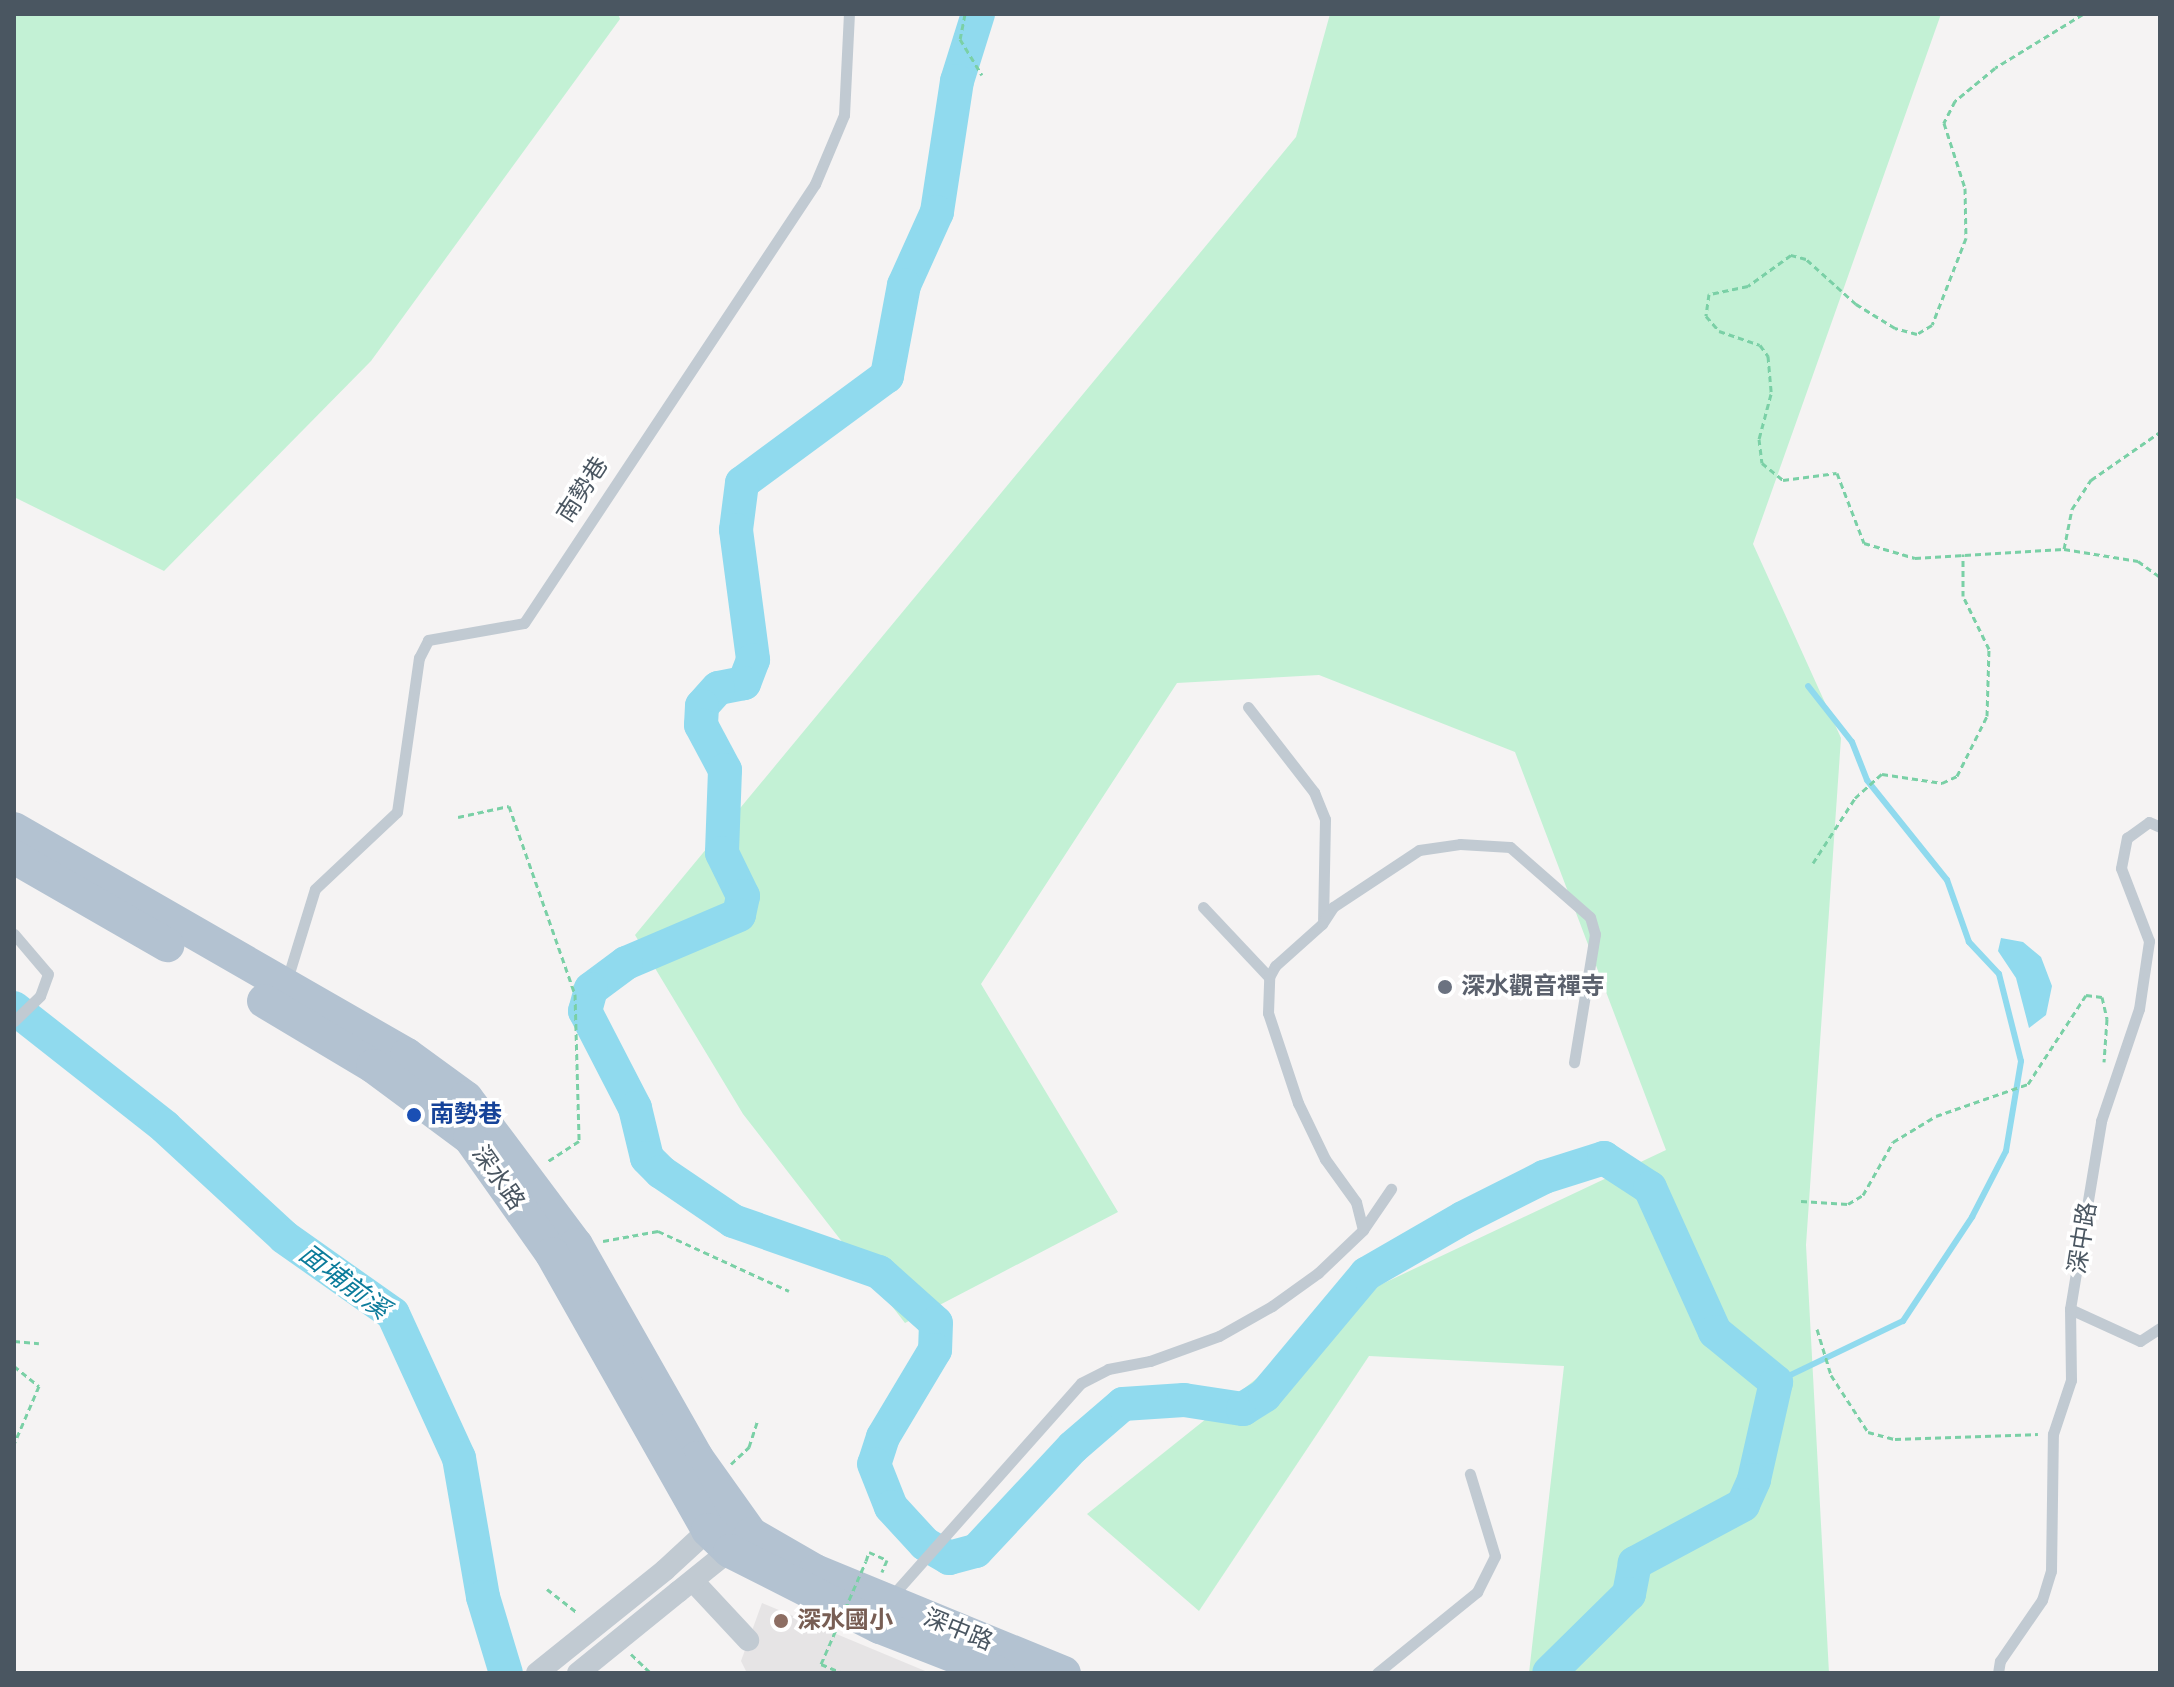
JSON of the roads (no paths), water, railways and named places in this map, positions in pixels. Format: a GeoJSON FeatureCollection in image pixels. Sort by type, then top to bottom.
{"type":"FeatureCollection","features":[{"type":"Feature","properties":{"kind":"main road","name":"深水路"},"geometry":{"type":"LineString","coordinates":[[14,829],[280,997],[470,1138],[552,1254],[730,1531]]}},
{"type":"Feature","properties":{"kind":"main road","name":"深水路"},"geometry":{"type":"LineString","coordinates":[[14,857],[280,997],[407,1055],[466,1098],[527,1175],[576,1245],[712,1482],[730,1531]]}},
{"type":"Feature","properties":{"kind":"main road","name":"深中路"},"geometry":{"type":"LineString","coordinates":[[730,1531],[882,1601],[1064,1673]]}},
{"type":"Feature","properties":{"kind":"main road","name":"深中路"},"geometry":{"type":"LineString","coordinates":[[882,1601],[998,1673]]}},
{"type":"Feature","properties":{"kind":"street"},"geometry":{"type":"LineString","coordinates":[[537,1673],[665,1570],[730,1531]]}},
{"type":"Feature","properties":{"kind":"street"},"geometry":{"type":"LineString","coordinates":[[578,1673],[686,1586],[730,1531]]}},
{"type":"Feature","properties":{"kind":"street"},"geometry":{"type":"LineString","coordinates":[[686,1586],[748,1640]]}},
{"type":"Feature","properties":{"kind":"lane","name":"南勢巷"},"geometry":{"type":"LineString","coordinates":[[280,997],[315,889],[397,812],[419,658],[428,640],[524,623],[815,184],[844,115],[849,14]]}},
{"type":"Feature","properties":{"kind":"lane"},"geometry":{"type":"LineString","coordinates":[[1248,707],[1314,792],[1325,819],[1322,924]]}},
{"type":"Feature","properties":{"kind":"lane","name":"深中路"},"geometry":{"type":"LineString","coordinates":[[1998,1673],[2000,1661],[2042,1600],[2051,1571],[2053,1434],[2071,1380],[2070,1309],[2101,1121],[2139,1009],[2149,941],[2121,868],[2127,838],[2149,822],[2160,827]]}},
{"type":"Feature","properties":{"kind":"lane"},"geometry":{"type":"LineString","coordinates":[[1363,1230],[1356,1202],[1325,1159],[1298,1103],[1268,1013],[1269,977],[1322,924],[1333,907],[1419,850],[1460,844],[1510,847],[1590,917],[1595,934],[1574,1062]]}},
{"type":"Feature","properties":{"kind":"lane"},"geometry":{"type":"LineString","coordinates":[[1203,907],[1269,977]]}},
{"type":"Feature","properties":{"kind":"lane"},"geometry":{"type":"LineString","coordinates":[[14,934],[48,974],[40,996],[14,1021]]}},
{"type":"Feature","properties":{"kind":"lane"},"geometry":{"type":"LineString","coordinates":[[882,1601],[1081,1383],[1108,1369],[1150,1361],[1219,1336],[1318,1273],[1363,1230],[1391,1189]]}},
{"type":"Feature","properties":{"kind":"lane"},"geometry":{"type":"LineString","coordinates":[[2070,1309],[2140,1341],[2160,1328]]}},
{"type":"Feature","properties":{"kind":"lane"},"geometry":{"type":"LineString","coordinates":[[1377,1673],[1477,1592],[1495,1556],[1470,1474]]}},
{"type":"Feature","properties":{"kind":"water"},"geometry":{"type":"Polygon","coordinates":[[[2001,938],[2023,942],[2041,957],[2052,986],[2046,1015],[2029,1028],[2016,978],[1998,951],[2001,938]]]}},
{"type":"Feature","properties":{"kind":"waterway"},"geometry":{"type":"LineString","coordinates":[[978,14],[957,81],[937,212],[904,285],[887,376],[742,483],[736,530],[753,660],[744,683],[718,688],[702,706],[701,725],[725,770],[722,853],[743,896],[739,915],[626,963],[591,989],[585,1011],[635,1108],[647,1158],[661,1172],[733,1221],[879,1272],[936,1323],[935,1350],[883,1437],[874,1464],[891,1507],[925,1544],[949,1558],[976,1551],[1073,1447],[1123,1404],[1184,1400],[1243,1409],[1265,1395],[1366,1274],[1463,1218],[1544,1177],[1604,1158],[1650,1188],[1715,1332],[1776,1382],[1754,1480],[1743,1505],[1635,1563],[1629,1594],[1549,1673]]}},
{"type":"Feature","properties":{"kind":"waterway"},"geometry":{"type":"LineString","coordinates":[[1776,1382],[1903,1321],[1972,1217],[2006,1151],[2021,1061],[1999,974],[1969,942],[1947,880],[1867,780],[1852,742],[1808,686]]}},
{"type":"Feature","properties":{"kind":"waterway","name":"面埔前溪"},"geometry":{"type":"LineString","coordinates":[[14,1008],[165,1127],[284,1237],[393,1314],[459,1458],[483,1597],[506,1673]]}},
{"type":"Feature","properties":{"kind":"place","name":"深水觀音禪寺"},"geometry":{"type":"Point","coordinates":[1445,987]}},
{"type":"Feature","properties":{"kind":"place","name":"南勢巷"},"geometry":{"type":"Point","coordinates":[414,1115]}},
{"type":"Feature","properties":{"kind":"place","name":"深水國小"},"geometry":{"type":"Point","coordinates":[781,1621]}}]}
